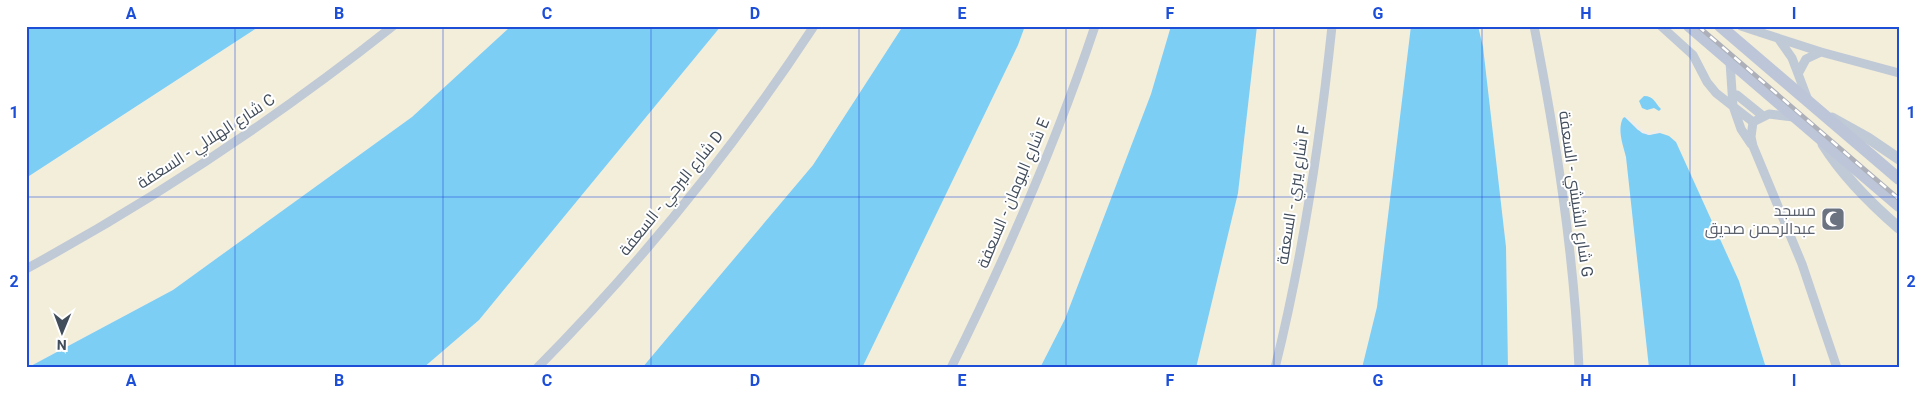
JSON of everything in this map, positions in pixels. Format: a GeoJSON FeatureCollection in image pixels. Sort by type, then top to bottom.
{"type":"FeatureCollection","features":[{"type":"Feature","properties":{"kind":"main road"},"geometry":{"type":"LineString","coordinates":[[1689,26],[1899,206]]}},
{"type":"Feature","properties":{"kind":"main road"},"geometry":{"type":"LineString","coordinates":[[1720,26],[1899,179]]}},
{"type":"Feature","properties":{"kind":"street","name":"شارع الهلالي - السعفة C"},"geometry":{"type":"LineString","coordinates":[[26,269],[141,202],[220,151],[313,87],[393,26]]}},
{"type":"Feature","properties":{"kind":"street","name":"شارع البرحي - السعفة D"},"geometry":{"type":"LineString","coordinates":[[537,368],[606,294],[686,200],[756,109],[814,26]]}},
{"type":"Feature","properties":{"kind":"street","name":"شارع البومان - السعفة E"},"geometry":{"type":"LineString","coordinates":[[950,368],[989,289],[1034,187],[1095,26]]}},
{"type":"Feature","properties":{"kind":"street","name":"شارع يبري - السعفة F"},"geometry":{"type":"LineString","coordinates":[[1276,368],[1307,210],[1322,114],[1332,26]]}},
{"type":"Feature","properties":{"kind":"street","name":"شارع الشيشي - السعفة G"},"geometry":{"type":"LineString","coordinates":[[1534,26],[1552,118],[1562,188],[1574,293],[1579,368]]}},
{"type":"Feature","properties":{"kind":"street"},"geometry":{"type":"LineString","coordinates":[[1661,26],[1693,55],[1711,88],[1734,109],[1753,122]]}},
{"type":"Feature","properties":{"kind":"street"},"geometry":{"type":"LineString","coordinates":[[1741,26],[1821,52],[1899,73]]}},
{"type":"Feature","properties":{"kind":"street"},"geometry":{"type":"LineString","coordinates":[[1750,26],[1759,32]]}},
{"type":"Feature","properties":{"kind":"street"},"geometry":{"type":"LineString","coordinates":[[1778,38],[1792,58],[1813,107],[1899,159]]}},
{"type":"Feature","properties":{"kind":"street"},"geometry":{"type":"LineString","coordinates":[[1799,72],[1806,59],[1821,52]]}},
{"type":"Feature","properties":{"kind":"street"},"geometry":{"type":"LineString","coordinates":[[1734,65],[1737,95],[1734,109]]}},
{"type":"Feature","properties":{"kind":"street"},"geometry":{"type":"LineString","coordinates":[[1734,65],[1734,109],[1742,129],[1753,146]]}},
{"type":"Feature","properties":{"kind":"street"},"geometry":{"type":"LineString","coordinates":[[1737,95],[1763,116]]}},
{"type":"Feature","properties":{"kind":"street"},"geometry":{"type":"LineString","coordinates":[[1753,122],[1763,116],[1776,114],[1794,117]]}},
{"type":"Feature","properties":{"kind":"street"},"geometry":{"type":"LineString","coordinates":[[1753,122],[1751,137],[1753,146],[1802,264],[1837,368]]}},
{"type":"Feature","properties":{"kind":"street"},"geometry":{"type":"LineString","coordinates":[[1819,138],[1837,165],[1867,200],[1899,228]]}},
{"type":"Feature","properties":{"kind":"sand"},"geometry":{"type":"Polygon","coordinates":[[[260,26],[511,26],[412,117],[173,290],[26,368],[26,178],[260,26]]]}},
{"type":"Feature","properties":{"kind":"sand"},"geometry":{"type":"Polygon","coordinates":[[[721,26],[903,26],[813,165],[642,368],[423,368],[479,320],[721,26]]]}},
{"type":"Feature","properties":{"kind":"sand"},"geometry":{"type":"Polygon","coordinates":[[[1025,26],[1171,26],[1151,94],[1065,319],[1040,368],[862,368],[1018,45],[1025,26]]]}},
{"type":"Feature","properties":{"kind":"sand"},"geometry":{"type":"Polygon","coordinates":[[[1257,26],[1411,26],[1377,307],[1362,368],[1196,368],[1238,193],[1257,26]]]}},
{"type":"Feature","properties":{"kind":"sand"},"geometry":{"type":"Polygon","coordinates":[[[1478,26],[1899,26],[1899,368],[1766,368],[1739,281],[1676,142],[1660,133],[1649,135],[1620,131],[1626,157],[1649,368],[1508,368],[1506,247],[1483,47],[1478,26]]]}},
{"type":"Feature","properties":{"kind":"water"},"geometry":{"type":"Polygon","coordinates":[[[26,26],[260,26],[26,178],[26,26]]]}},
{"type":"Feature","properties":{"kind":"water"},"geometry":{"type":"Polygon","coordinates":[[[511,26],[721,26],[479,320],[423,368],[27,368],[173,290],[412,117],[511,26]]]}},
{"type":"Feature","properties":{"kind":"water"},"geometry":{"type":"Polygon","coordinates":[[[903,26],[1025,26],[1018,45],[862,368],[642,368],[813,165],[903,26]]]}},
{"type":"Feature","properties":{"kind":"water"},"geometry":{"type":"Polygon","coordinates":[[[1171,26],[1257,26],[1238,193],[1196,368],[1040,368],[1065,319],[1151,94],[1171,26]]]}},
{"type":"Feature","properties":{"kind":"water"},"geometry":{"type":"Polygon","coordinates":[[[1411,26],[1478,26],[1483,47],[1506,247],[1508,368],[1362,368],[1377,307],[1411,26]]]}},
{"type":"Feature","properties":{"kind":"water"},"geometry":{"type":"Polygon","coordinates":[[[1644,96],[1652,99],[1661,109],[1659,111],[1654,108],[1647,110],[1642,108],[1639,101],[1644,96]]]}},
{"type":"Feature","properties":{"kind":"water"},"geometry":{"type":"Polygon","coordinates":[[[1625,117],[1638,130],[1649,135],[1660,133],[1669,136],[1676,142],[1739,281],[1766,368],[1649,368],[1626,157],[1622,143],[1621,123],[1625,117]]]}},
{"type":"Feature","properties":{"kind":"pier"},"geometry":{"type":"Polygon","coordinates":[[[1625,117],[1628,117],[1644,131],[1650,133],[1660,130],[1664,131],[1649,135],[1642,133],[1625,117]]]}},
{"type":"Feature","properties":{"kind":"railway"},"geometry":{"type":"LineString","coordinates":[[1698,26],[1899,199]]}},
{"type":"Feature","properties":{"kind":"place","name":"مسجد عبدالرحمن صديق"},"geometry":{"type":"Point","coordinates":[1833,219]}}]}
